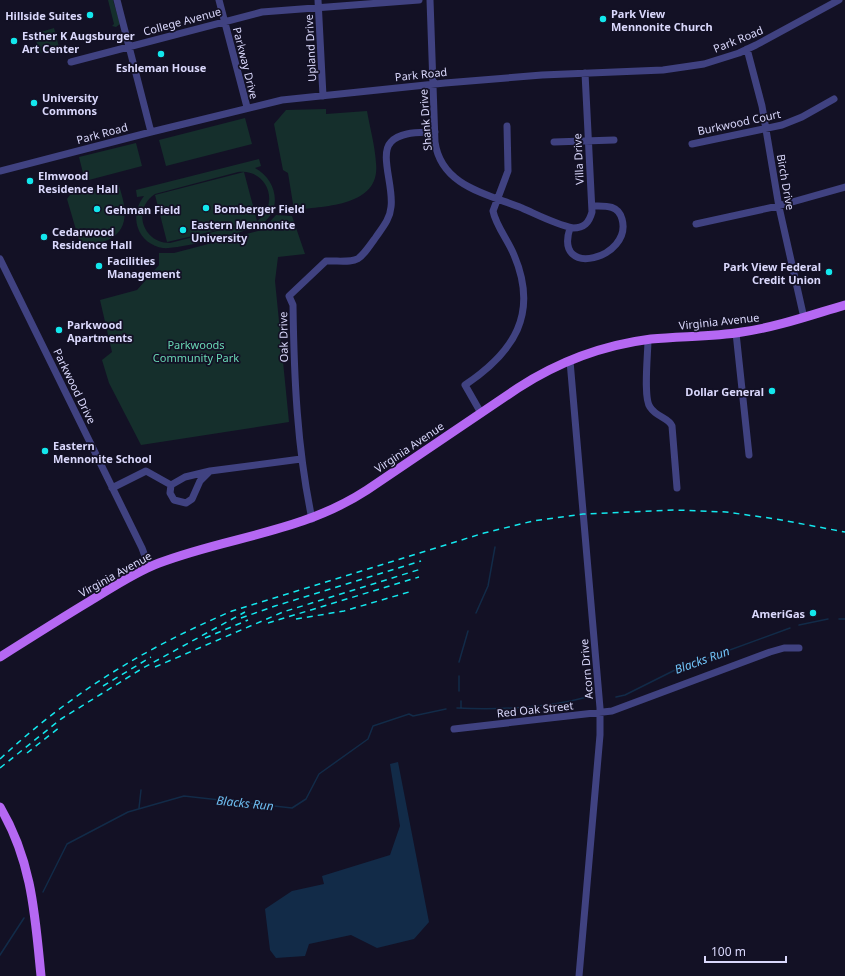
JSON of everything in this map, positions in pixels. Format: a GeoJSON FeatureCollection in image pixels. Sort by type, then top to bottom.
{"type":"FeatureCollection","features":[{"type":"Feature","properties":{"kind":"main road","name":"Virginia Avenue"},"geometry":{"type":"LineString","coordinates":[[0,657],[111,588],[149,567],[190,553],[276,531],[312,519],[361,494],[529,381],[570,360],[614,346],[648,340],[736,333],[769,328],[845,306]]}},
{"type":"Feature","properties":{"kind":"main road"},"geometry":{"type":"LineString","coordinates":[[0,806],[18,841],[29,877],[41,976]]}},
{"type":"Feature","properties":{"kind":"street"},"geometry":{"type":"LineString","coordinates":[[117,0],[150,132]]}},
{"type":"Feature","properties":{"kind":"street","name":"Parkway Drive"},"geometry":{"type":"LineString","coordinates":[[219,0],[246,107]]}},
{"type":"Feature","properties":{"kind":"street","name":"College Avenue"},"geometry":{"type":"LineString","coordinates":[[71,62],[262,12],[318,4],[419,0]]}},
{"type":"Feature","properties":{"kind":"street","name":"Shank Drive"},"geometry":{"type":"LineString","coordinates":[[430,0],[435,132],[438,153],[449,173],[464,185],[570,228]]}},
{"type":"Feature","properties":{"kind":"street","name":"Park Road"},"geometry":{"type":"LineString","coordinates":[[0,171],[246,107],[282,100],[542,75],[686,67],[718,60],[747,49],[838,0]]}},
{"type":"Feature","properties":{"kind":"street","name":"Upland Drive"},"geometry":{"type":"LineString","coordinates":[[318,4],[323,96]]}},
{"type":"Feature","properties":{"kind":"street","name":"Birch Drive"},"geometry":{"type":"LineString","coordinates":[[747,49],[766,129],[778,206],[804,318]]}},
{"type":"Feature","properties":{"kind":"street","name":"Villa Drive"},"geometry":{"type":"LineString","coordinates":[[570,228],[578,228],[587,223],[591,215],[592,206],[585,73]]}},
{"type":"Feature","properties":{"kind":"street","name":"Burkwood Court"},"geometry":{"type":"LineString","coordinates":[[692,144],[766,129],[802,117],[834,99]]}},
{"type":"Feature","properties":{"kind":"street"},"geometry":{"type":"LineString","coordinates":[[481,413],[464,385],[493,362],[509,346],[520,326],[524,306],[524,289],[517,261],[493,213],[496,199],[503,187],[509,168],[507,126]]}},
{"type":"Feature","properties":{"kind":"street","name":"Oak Drive"},"geometry":{"type":"LineString","coordinates":[[312,519],[301,459],[295,388],[293,305],[289,296],[326,261],[354,261],[361,258],[385,225],[390,212],[391,184],[385,154],[388,145],[400,136],[435,132]]}},
{"type":"Feature","properties":{"kind":"street"},"geometry":{"type":"LineString","coordinates":[[554,142],[614,140]]}},
{"type":"Feature","properties":{"kind":"street"},"geometry":{"type":"LineString","coordinates":[[696,224],[778,206],[845,187]]}},
{"type":"Feature","properties":{"kind":"street"},"geometry":{"type":"LineString","coordinates":[[570,228],[567,240],[568,247],[572,254],[579,258],[591,258],[611,249],[618,244],[622,237],[623,229],[622,218],[619,212],[610,206],[592,206]]}},
{"type":"Feature","properties":{"kind":"street","name":"Parkwood Drive"},"geometry":{"type":"LineString","coordinates":[[0,259],[149,567]]}},
{"type":"Feature","properties":{"kind":"street"},"geometry":{"type":"LineString","coordinates":[[736,333],[749,455]]}},
{"type":"Feature","properties":{"kind":"street"},"geometry":{"type":"LineString","coordinates":[[648,340],[647,403],[656,415],[670,422],[672,426],[677,488]]}},
{"type":"Feature","properties":{"kind":"street","name":"Acorn Drive"},"geometry":{"type":"LineString","coordinates":[[570,360],[600,713],[600,735],[579,976]]}},
{"type":"Feature","properties":{"kind":"street"},"geometry":{"type":"LineString","coordinates":[[171,484],[185,477],[210,471],[301,459]]}},
{"type":"Feature","properties":{"kind":"street"},"geometry":{"type":"LineString","coordinates":[[112,488],[137,474],[146,471],[171,484]]}},
{"type":"Feature","properties":{"kind":"street"},"geometry":{"type":"LineString","coordinates":[[171,484],[170,493],[174,500],[186,503],[192,499],[200,481],[210,471]]}},
{"type":"Feature","properties":{"kind":"street","name":"Red Oak Street"},"geometry":{"type":"LineString","coordinates":[[454,729],[600,713],[631,706],[770,652],[784,648],[799,648]]}},
{"type":"Feature","properties":{"kind":"green space"},"geometry":{"type":"Polygon","coordinates":[[[108,0],[113,0],[120,24],[116,27],[112,26],[114,24],[108,0]]]}},
{"type":"Feature","properties":{"kind":"green space"},"geometry":{"type":"Polygon","coordinates":[[[54,28],[59,47],[40,53],[34,34],[54,28]]]}},
{"type":"Feature","properties":{"kind":"green space"},"geometry":{"type":"Polygon","coordinates":[[[326,109],[326,114],[367,111],[374,144],[376,163],[375,177],[369,188],[360,196],[348,202],[294,210],[288,173],[283,170],[274,124],[286,110],[326,109]]]}},
{"type":"Feature","properties":{"kind":"green space"},"geometry":{"type":"Polygon","coordinates":[[[245,118],[252,144],[166,166],[159,140],[245,118]]]}},
{"type":"Feature","properties":{"kind":"green space"},"geometry":{"type":"Polygon","coordinates":[[[136,143],[142,166],[85,181],[79,157],[136,143]]]}},
{"type":"Feature","properties":{"kind":"green space","name":"Bomberger Field"},"geometry":{"type":"Polygon","coordinates":[[[259,159],[261,166],[255,168],[268,179],[272,186],[275,202],[269,217],[263,223],[245,231],[198,243],[163,248],[151,244],[139,232],[136,215],[138,207],[144,196],[137,197],[136,190],[259,159]],[[238,172],[155,194],[148,200],[142,216],[143,224],[147,231],[160,242],[170,243],[256,221],[167,242],[155,195],[243,172],[238,172]],[[244,172],[257,221],[264,214],[268,206],[269,197],[263,181],[257,176],[244,172]]]}},
{"type":"Feature","properties":{"kind":"green space","name":"Gehman Field"},"geometry":{"type":"Polygon","coordinates":[[[118,183],[123,199],[125,215],[121,229],[116,235],[108,240],[81,247],[67,199],[70,195],[118,183]]]}},
{"type":"Feature","properties":{"kind":"green space","name":"Parkwoods Community Park"},"geometry":{"type":"Polygon","coordinates":[[[276,215],[292,216],[305,254],[278,257],[275,281],[289,422],[141,445],[109,383],[102,360],[112,352],[100,300],[137,290],[159,265],[159,253],[174,253],[262,230],[276,215]]]}},
{"type":"Feature","properties":{"kind":"water"},"geometry":{"type":"Polygon","coordinates":[[[398,762],[429,922],[414,939],[377,948],[351,935],[309,944],[305,956],[276,958],[270,950],[265,909],[292,891],[324,884],[322,876],[390,855],[400,826],[390,764],[398,762]]]}},
{"type":"Feature","properties":{"kind":"waterway"},"geometry":{"type":"LineString","coordinates":[[476,613],[488,586],[495,547]]}},
{"type":"Feature","properties":{"kind":"waterway","name":"Blacks Run"},"geometry":{"type":"LineString","coordinates":[[799,625],[828,619]]}},
{"type":"Feature","properties":{"kind":"waterway","name":"Blacks Run"},"geometry":{"type":"LineString","coordinates":[[839,619],[845,619]]}},
{"type":"Feature","properties":{"kind":"waterway","name":"Blacks Run"},"geometry":{"type":"LineString","coordinates":[[616,697],[625,695],[675,670],[790,628]]}},
{"type":"Feature","properties":{"kind":"waterway"},"geometry":{"type":"LineString","coordinates":[[459,662],[468,631]]}},
{"type":"Feature","properties":{"kind":"waterway"},"geometry":{"type":"LineString","coordinates":[[459,676],[459,691]]}},
{"type":"Feature","properties":{"kind":"waterway","name":"Blacks Run"},"geometry":{"type":"LineString","coordinates":[[457,708],[489,709],[539,706],[587,697]]}},
{"type":"Feature","properties":{"kind":"waterway","name":"Blacks Run"},"geometry":{"type":"LineString","coordinates":[[461,701],[461,708]]}},
{"type":"Feature","properties":{"kind":"waterway","name":"Blacks Run"},"geometry":{"type":"LineString","coordinates":[[43,892],[67,844],[128,812],[184,796],[292,808],[306,799],[319,774],[368,739],[373,726],[409,714],[413,716],[446,709]]}},
{"type":"Feature","properties":{"kind":"waterway"},"geometry":{"type":"LineString","coordinates":[[139,808],[141,790]]}},
{"type":"Feature","properties":{"kind":"waterway","name":"Blacks Run"},"geometry":{"type":"LineString","coordinates":[[0,955],[24,918]]}},
{"type":"Feature","properties":{"kind":"railway"},"geometry":{"type":"LineString","coordinates":[[0,759],[54,713],[109,674],[138,657],[199,626],[232,611],[484,533],[533,521],[583,514],[675,510],[726,512],[776,519],[845,532]]}},
{"type":"Feature","properties":{"kind":"railway"},"geometry":{"type":"LineString","coordinates":[[241,618],[421,561]]}},
{"type":"Feature","properties":{"kind":"railway"},"geometry":{"type":"LineString","coordinates":[[155,667],[283,612],[421,569]]}},
{"type":"Feature","properties":{"kind":"railway"},"geometry":{"type":"LineString","coordinates":[[268,623],[419,577]]}},
{"type":"Feature","properties":{"kind":"railway"},"geometry":{"type":"LineString","coordinates":[[296,619],[344,611],[409,592]]}},
{"type":"Feature","properties":{"kind":"railway"},"geometry":{"type":"LineString","coordinates":[[0,768],[61,719],[143,668],[245,612]]}},
{"type":"Feature","properties":{"kind":"railway"},"geometry":{"type":"LineString","coordinates":[[205,638],[248,620]]}},
{"type":"Feature","properties":{"kind":"railway"},"geometry":{"type":"LineString","coordinates":[[103,686],[151,657]]}},
{"type":"Feature","properties":{"kind":"railway"},"geometry":{"type":"LineString","coordinates":[[27,753],[60,727]]}},
{"type":"Feature","properties":{"kind":"place","name":"Hillside Suites"},"geometry":{"type":"Point","coordinates":[90,15]}},
{"type":"Feature","properties":{"kind":"place","name":"Park View Mennonite Church"},"geometry":{"type":"Point","coordinates":[603,19]}},
{"type":"Feature","properties":{"kind":"place","name":"Esther K Augsburger Art Center"},"geometry":{"type":"Point","coordinates":[14,41]}},
{"type":"Feature","properties":{"kind":"place","name":"Eshleman House"},"geometry":{"type":"Point","coordinates":[161,54]}},
{"type":"Feature","properties":{"kind":"place","name":"University Commons"},"geometry":{"type":"Point","coordinates":[34,103]}},
{"type":"Feature","properties":{"kind":"place","name":"Elmwood Residence Hall"},"geometry":{"type":"Point","coordinates":[30,181]}},
{"type":"Feature","properties":{"kind":"place","name":"Bomberger Field"},"geometry":{"type":"Point","coordinates":[206,208]}},
{"type":"Feature","properties":{"kind":"place","name":"Gehman Field"},"geometry":{"type":"Point","coordinates":[97,209]}},
{"type":"Feature","properties":{"kind":"place","name":"Eastern Mennonite University"},"geometry":{"type":"Point","coordinates":[183,230]}},
{"type":"Feature","properties":{"kind":"place","name":"Cedarwood Residence Hall"},"geometry":{"type":"Point","coordinates":[44,237]}},
{"type":"Feature","properties":{"kind":"place","name":"Facilities Management"},"geometry":{"type":"Point","coordinates":[99,266]}},
{"type":"Feature","properties":{"kind":"place","name":"Park View Federal Credit Union"},"geometry":{"type":"Point","coordinates":[829,272]}},
{"type":"Feature","properties":{"kind":"place","name":"Parkwood Apartments"},"geometry":{"type":"Point","coordinates":[59,330]}},
{"type":"Feature","properties":{"kind":"place","name":"Dollar General"},"geometry":{"type":"Point","coordinates":[772,391]}},
{"type":"Feature","properties":{"kind":"place","name":"Eastern Mennonite School"},"geometry":{"type":"Point","coordinates":[45,451]}},
{"type":"Feature","properties":{"kind":"place","name":"AmeriGas"},"geometry":{"type":"Point","coordinates":[813,613]}}]}
